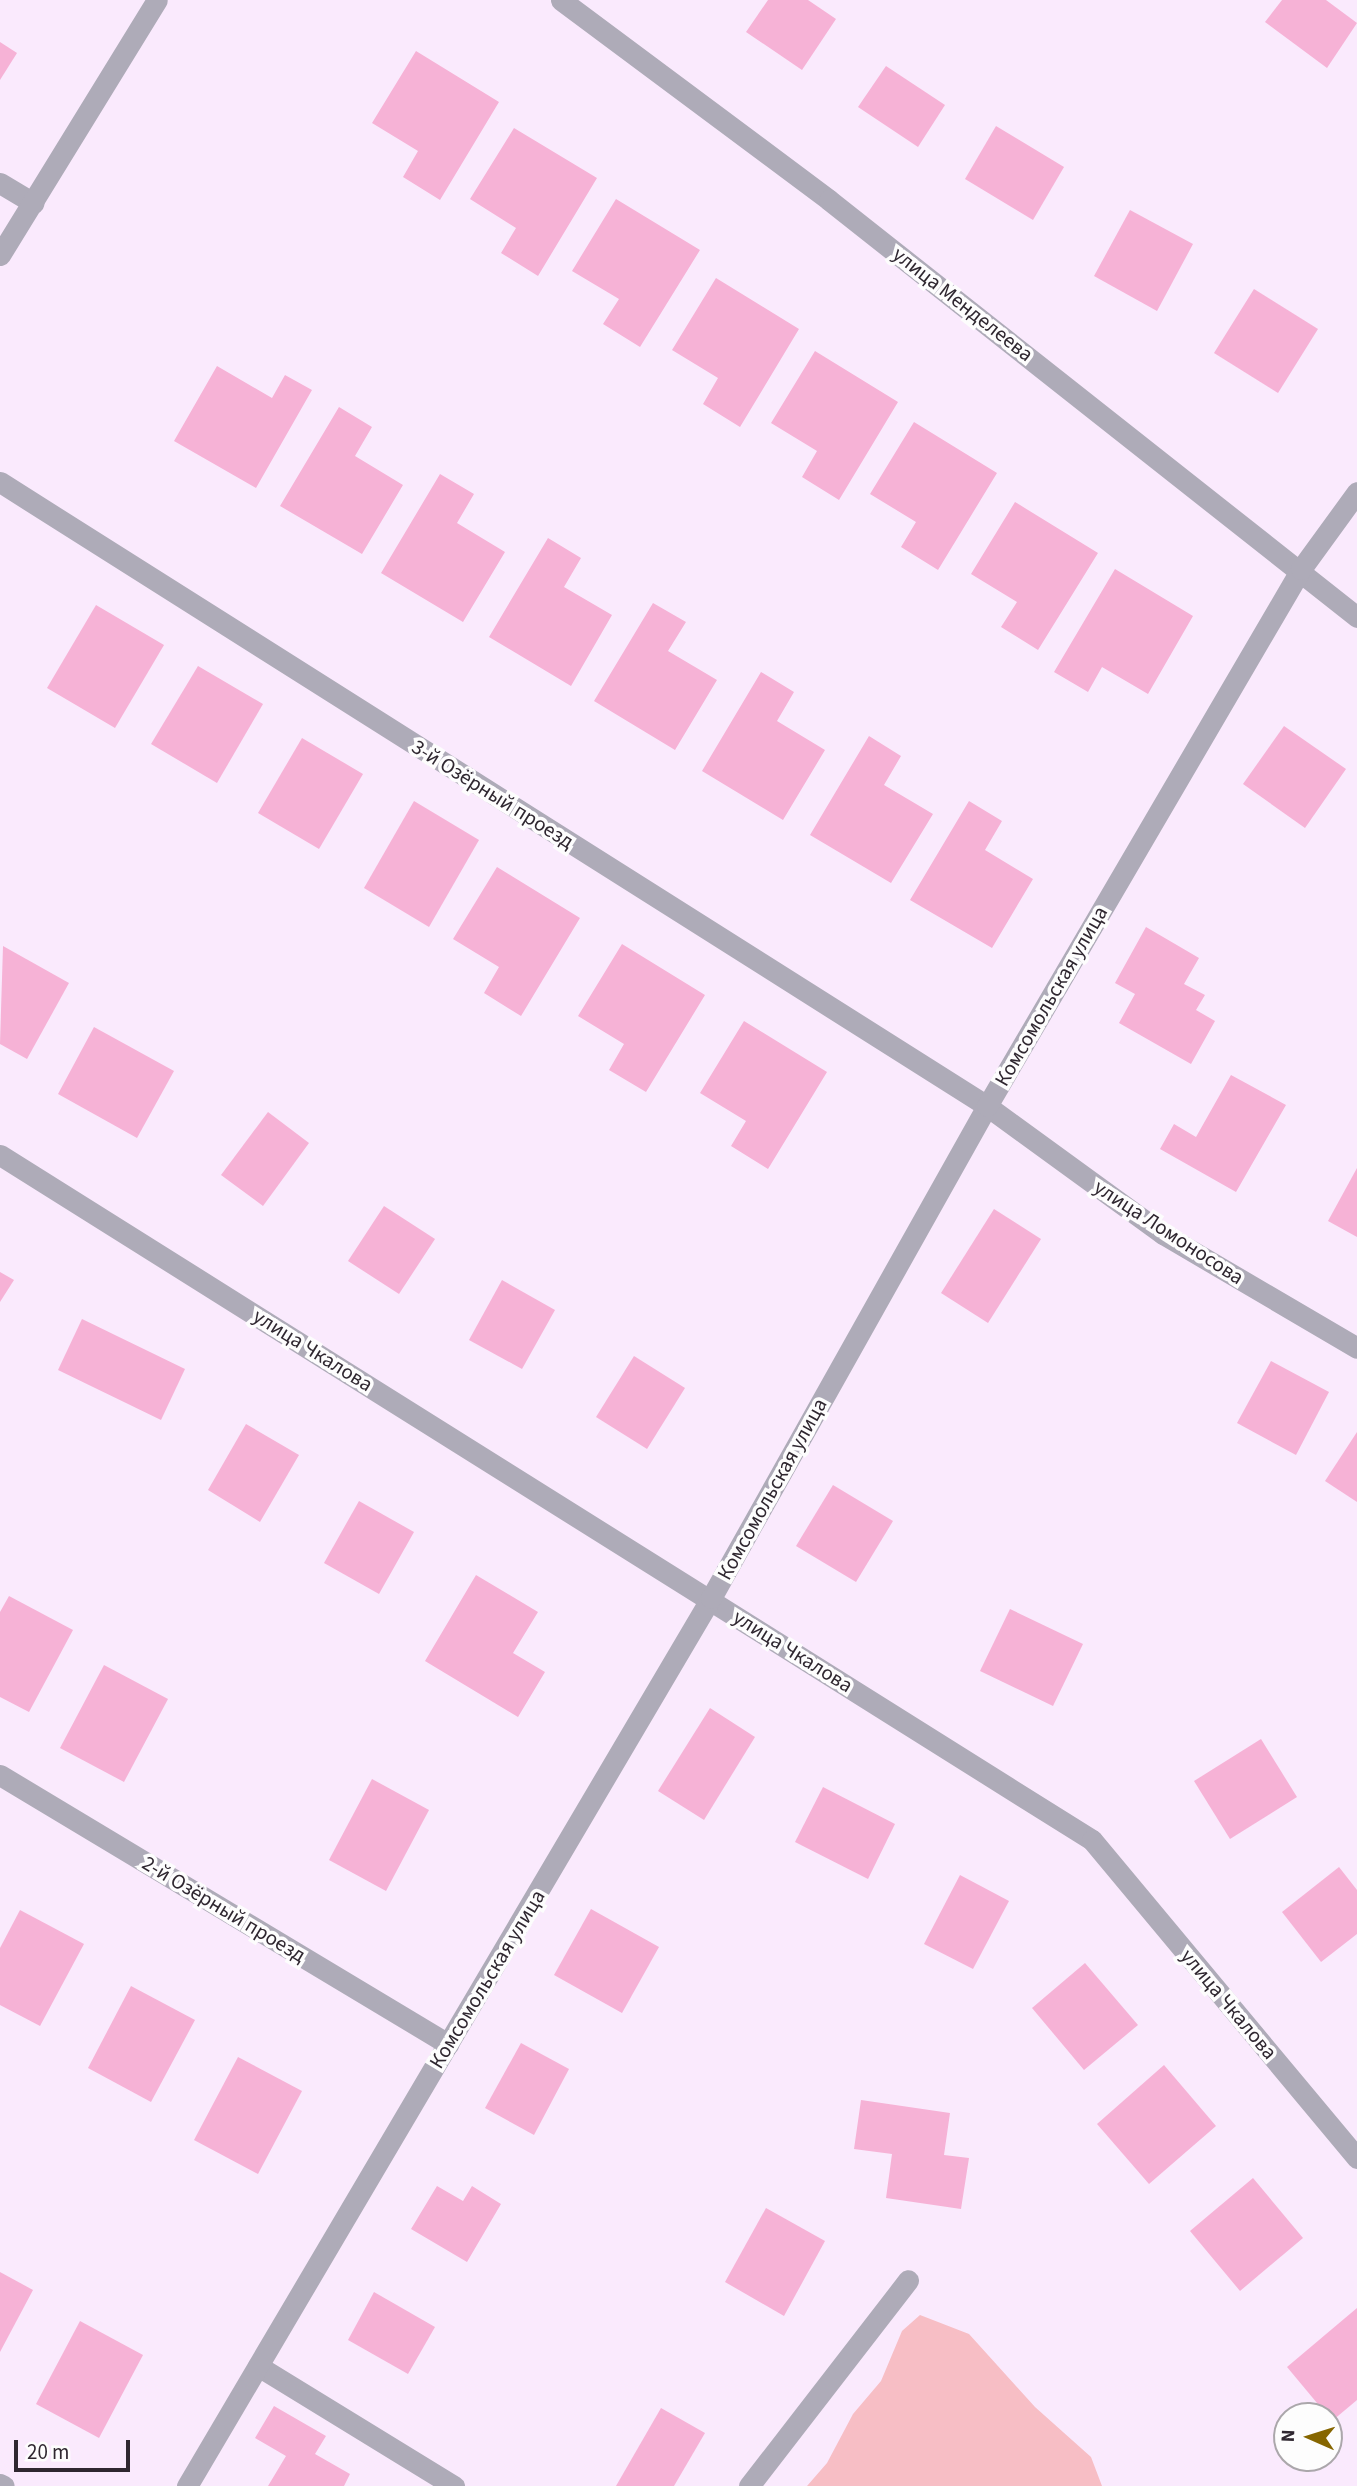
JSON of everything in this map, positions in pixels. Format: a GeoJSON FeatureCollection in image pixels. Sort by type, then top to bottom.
{"type":"FeatureCollection","features":[{"type":"Feature","properties":{"kind":"street"},"geometry":{"type":"LineString","coordinates":[[0,255],[157,0]]}},
{"type":"Feature","properties":{"kind":"street","name":"улица Менделеева"},"geometry":{"type":"LineString","coordinates":[[561,0],[829,200],[1301,569],[1357,617]]}},
{"type":"Feature","properties":{"kind":"street"},"geometry":{"type":"LineString","coordinates":[[0,183],[33,203]]}},
{"type":"Feature","properties":{"kind":"street","name":"3-й Озёрный проезд"},"geometry":{"type":"LineString","coordinates":[[0,482],[987,1106]]}},
{"type":"Feature","properties":{"kind":"street","name":"Комсомольская улица"},"geometry":{"type":"LineString","coordinates":[[187,2486],[711,1598],[987,1106],[1301,569],[1357,492]]}},
{"type":"Feature","properties":{"kind":"street","name":"улица Ломоносова"},"geometry":{"type":"LineString","coordinates":[[987,1106],[1163,1234],[1357,1348]]}},
{"type":"Feature","properties":{"kind":"street","name":"улица Чкалова"},"geometry":{"type":"LineString","coordinates":[[0,1155],[711,1598],[1092,1840],[1357,2158]]}},
{"type":"Feature","properties":{"kind":"street","name":"2-й Озёрный проезд"},"geometry":{"type":"LineString","coordinates":[[0,1775],[448,2044]]}},
{"type":"Feature","properties":{"kind":"street"},"geometry":{"type":"LineString","coordinates":[[749,2486],[908,2280]]}},
{"type":"Feature","properties":{"kind":"street"},"geometry":{"type":"LineString","coordinates":[[258,2366],[454,2486]]}},
{"type":"Feature","properties":{"kind":"shaded area"},"geometry":{"type":"Polygon","coordinates":[[[920,2315],[969,2334],[1035,2407],[1091,2457],[1102,2486],[807,2486],[827,2463],[853,2414],[881,2381],[902,2331],[920,2315]]]}},
{"type":"Feature","properties":{"kind":"building"},"geometry":{"type":"Polygon","coordinates":[[[768,0],[808,0],[836,19],[802,70],[746,32],[768,0]]]}},
{"type":"Feature","properties":{"kind":"building"},"geometry":{"type":"Polygon","coordinates":[[[1282,0],[1326,0],[1357,23],[1327,68],[1265,22],[1282,0]]]}},
{"type":"Feature","properties":{"kind":"building"},"geometry":{"type":"Polygon","coordinates":[[[0,42],[17,53],[0,80],[0,42]]]}},
{"type":"Feature","properties":{"kind":"building"},"geometry":{"type":"Polygon","coordinates":[[[416,51],[499,102],[440,200],[403,177],[418,151],[372,123],[416,51]]]}},
{"type":"Feature","properties":{"kind":"building"},"geometry":{"type":"Polygon","coordinates":[[[886,66],[945,105],[918,147],[858,107],[886,66]]]}},
{"type":"Feature","properties":{"kind":"building"},"geometry":{"type":"Polygon","coordinates":[[[996,126],[1064,167],[1033,220],[965,179],[996,126]]]}},
{"type":"Feature","properties":{"kind":"building"},"geometry":{"type":"Polygon","coordinates":[[[514,128],[597,178],[538,276],[501,253],[516,228],[470,199],[514,128]]]}},
{"type":"Feature","properties":{"kind":"building"},"geometry":{"type":"Polygon","coordinates":[[[616,199],[700,250],[640,347],[603,324],[619,299],[572,271],[616,199]]]}},
{"type":"Feature","properties":{"kind":"building"},"geometry":{"type":"Polygon","coordinates":[[[1130,210],[1193,244],[1157,311],[1094,276],[1130,210]]]}},
{"type":"Feature","properties":{"kind":"building"},"geometry":{"type":"Polygon","coordinates":[[[716,278],[799,329],[740,427],[703,404],[718,378],[672,350],[716,278]]]}},
{"type":"Feature","properties":{"kind":"building"},"geometry":{"type":"Polygon","coordinates":[[[1254,289],[1318,329],[1278,393],[1214,353],[1254,289]]]}},
{"type":"Feature","properties":{"kind":"building"},"geometry":{"type":"Polygon","coordinates":[[[815,351],[898,402],[839,500],[802,477],[817,451],[771,423],[815,351]]]}},
{"type":"Feature","properties":{"kind":"building"},"geometry":{"type":"Polygon","coordinates":[[[217,366],[272,398],[285,375],[312,390],[256,488],[174,441],[217,366]]]}},
{"type":"Feature","properties":{"kind":"building"},"geometry":{"type":"Polygon","coordinates":[[[339,407],[372,427],[355,456],[403,485],[362,554],[280,506],[339,407]]]}},
{"type":"Feature","properties":{"kind":"building"},"geometry":{"type":"Polygon","coordinates":[[[914,422],[997,473],[938,570],[901,547],[916,522],[870,494],[914,422]]]}},
{"type":"Feature","properties":{"kind":"building"},"geometry":{"type":"Polygon","coordinates":[[[440,474],[474,494],[457,523],[505,552],[463,622],[381,573],[440,474]]]}},
{"type":"Feature","properties":{"kind":"building"},"geometry":{"type":"Polygon","coordinates":[[[1015,502],[1098,553],[1038,650],[1001,627],[1017,602],[971,574],[1015,502]]]}},
{"type":"Feature","properties":{"kind":"building"},"geometry":{"type":"Polygon","coordinates":[[[548,538],[581,558],[564,587],[612,615],[571,686],[489,637],[548,538]]]}},
{"type":"Feature","properties":{"kind":"building"},"geometry":{"type":"Polygon","coordinates":[[[1115,569],[1193,616],[1148,694],[1102,667],[1088,692],[1054,672],[1115,569]]]}},
{"type":"Feature","properties":{"kind":"building"},"geometry":{"type":"Polygon","coordinates":[[[653,603],[686,622],[668,651],[717,680],[675,750],[594,701],[653,603]]]}},
{"type":"Feature","properties":{"kind":"building"},"geometry":{"type":"Polygon","coordinates":[[[96,605],[164,645],[115,728],[47,688],[96,605]]]}},
{"type":"Feature","properties":{"kind":"building"},"geometry":{"type":"Polygon","coordinates":[[[198,666],[263,704],[217,783],[151,744],[198,666]]]}},
{"type":"Feature","properties":{"kind":"building"},"geometry":{"type":"Polygon","coordinates":[[[761,672],[794,692],[777,721],[825,750],[783,820],[702,771],[761,672]]]}},
{"type":"Feature","properties":{"kind":"building"},"geometry":{"type":"Polygon","coordinates":[[[1284,726],[1346,769],[1305,828],[1243,784],[1284,726]]]}},
{"type":"Feature","properties":{"kind":"building"},"geometry":{"type":"Polygon","coordinates":[[[869,736],[901,756],[884,785],[933,814],[891,883],[810,835],[869,736]]]}},
{"type":"Feature","properties":{"kind":"building"},"geometry":{"type":"Polygon","coordinates":[[[302,738],[363,774],[319,849],[258,813],[302,738]]]}},
{"type":"Feature","properties":{"kind":"building"},"geometry":{"type":"Polygon","coordinates":[[[414,801],[479,840],[429,927],[364,888],[414,801]]]}},
{"type":"Feature","properties":{"kind":"building"},"geometry":{"type":"Polygon","coordinates":[[[969,801],[1002,821],[985,850],[1033,879],[992,948],[910,900],[969,801]]]}},
{"type":"Feature","properties":{"kind":"building"},"geometry":{"type":"Polygon","coordinates":[[[497,867],[580,918],[521,1016],[484,993],[499,967],[453,939],[497,867]]]}},
{"type":"Feature","properties":{"kind":"building"},"geometry":{"type":"Polygon","coordinates":[[[1146,927],[1199,958],[1184,984],[1205,995],[1196,1010],[1215,1021],[1191,1064],[1119,1023],[1135,994],[1115,983],[1146,927]]]}},
{"type":"Feature","properties":{"kind":"building"},"geometry":{"type":"Polygon","coordinates":[[[622,944],[705,995],[646,1092],[609,1070],[624,1044],[578,1016],[622,944]]]}},
{"type":"Feature","properties":{"kind":"building"},"geometry":{"type":"Polygon","coordinates":[[[3,946],[69,983],[27,1059],[0,1044],[3,946]]]}},
{"type":"Feature","properties":{"kind":"building"},"geometry":{"type":"Polygon","coordinates":[[[744,1021],[827,1072],[768,1169],[731,1146],[746,1121],[700,1093],[744,1021]]]}},
{"type":"Feature","properties":{"kind":"building"},"geometry":{"type":"Polygon","coordinates":[[[94,1027],[174,1071],[137,1138],[58,1094],[94,1027]]]}},
{"type":"Feature","properties":{"kind":"building"},"geometry":{"type":"Polygon","coordinates":[[[1231,1075],[1286,1105],[1236,1192],[1160,1149],[1174,1124],[1196,1137],[1231,1075]]]}},
{"type":"Feature","properties":{"kind":"building"},"geometry":{"type":"Polygon","coordinates":[[[268,1112],[309,1143],[263,1206],[221,1175],[268,1112]]]}},
{"type":"Feature","properties":{"kind":"building"},"geometry":{"type":"Polygon","coordinates":[[[1357,1168],[1357,1237],[1328,1221],[1357,1168]]]}},
{"type":"Feature","properties":{"kind":"building"},"geometry":{"type":"Polygon","coordinates":[[[384,1206],[435,1239],[399,1294],[348,1261],[384,1206]]]}},
{"type":"Feature","properties":{"kind":"building"},"geometry":{"type":"Polygon","coordinates":[[[994,1209],[1041,1239],[988,1323],[941,1293],[994,1209]]]}},
{"type":"Feature","properties":{"kind":"building"},"geometry":{"type":"Polygon","coordinates":[[[0,1272],[14,1280],[0,1302],[0,1272]]]}},
{"type":"Feature","properties":{"kind":"building"},"geometry":{"type":"Polygon","coordinates":[[[502,1280],[555,1310],[522,1369],[469,1340],[502,1280]]]}},
{"type":"Feature","properties":{"kind":"building"},"geometry":{"type":"Polygon","coordinates":[[[82,1319],[185,1369],[161,1420],[58,1370],[82,1319]]]}},
{"type":"Feature","properties":{"kind":"building"},"geometry":{"type":"Polygon","coordinates":[[[634,1356],[685,1388],[647,1449],[596,1417],[634,1356]]]}},
{"type":"Feature","properties":{"kind":"building"},"geometry":{"type":"Polygon","coordinates":[[[1271,1361],[1329,1392],[1296,1455],[1237,1423],[1271,1361]]]}},
{"type":"Feature","properties":{"kind":"building"},"geometry":{"type":"Polygon","coordinates":[[[246,1424],[299,1455],[260,1522],[208,1490],[246,1424]]]}},
{"type":"Feature","properties":{"kind":"building"},"geometry":{"type":"Polygon","coordinates":[[[1357,1432],[1357,1502],[1325,1481],[1357,1432]]]}},
{"type":"Feature","properties":{"kind":"building"},"geometry":{"type":"Polygon","coordinates":[[[833,1485],[893,1521],[856,1582],[796,1546],[833,1485]]]}},
{"type":"Feature","properties":{"kind":"building"},"geometry":{"type":"Polygon","coordinates":[[[359,1501],[414,1532],[379,1594],[324,1563],[359,1501]]]}},
{"type":"Feature","properties":{"kind":"building"},"geometry":{"type":"Polygon","coordinates":[[[476,1575],[538,1612],[513,1653],[545,1672],[518,1717],[425,1661],[476,1575]]]}},
{"type":"Feature","properties":{"kind":"building"},"geometry":{"type":"Polygon","coordinates":[[[9,1596],[73,1630],[29,1712],[0,1697],[0,1612],[9,1596]]]}},
{"type":"Feature","properties":{"kind":"building"},"geometry":{"type":"Polygon","coordinates":[[[1010,1609],[1083,1644],[1053,1706],[980,1671],[1010,1609]]]}},
{"type":"Feature","properties":{"kind":"building"},"geometry":{"type":"Polygon","coordinates":[[[104,1665],[168,1699],[124,1782],[60,1748],[104,1665]]]}},
{"type":"Feature","properties":{"kind":"building"},"geometry":{"type":"Polygon","coordinates":[[[710,1708],[755,1737],[704,1820],[658,1791],[710,1708]]]}},
{"type":"Feature","properties":{"kind":"building"},"geometry":{"type":"Polygon","coordinates":[[[1261,1739],[1297,1797],[1230,1839],[1194,1781],[1261,1739]]]}},
{"type":"Feature","properties":{"kind":"building"},"geometry":{"type":"Polygon","coordinates":[[[372,1779],[429,1810],[386,1891],[329,1860],[372,1779]]]}},
{"type":"Feature","properties":{"kind":"building"},"geometry":{"type":"Polygon","coordinates":[[[823,1787],[895,1824],[868,1879],[795,1842],[823,1787]]]}},
{"type":"Feature","properties":{"kind":"building"},"geometry":{"type":"Polygon","coordinates":[[[1339,1867],[1357,1890],[1357,1934],[1321,1962],[1282,1912],[1339,1867]]]}},
{"type":"Feature","properties":{"kind":"building"},"geometry":{"type":"Polygon","coordinates":[[[960,1875],[1009,1901],[973,1969],[924,1944],[960,1875]]]}},
{"type":"Feature","properties":{"kind":"building"},"geometry":{"type":"Polygon","coordinates":[[[591,1909],[659,1947],[622,2013],[554,1975],[591,1909]]]}},
{"type":"Feature","properties":{"kind":"building"},"geometry":{"type":"Polygon","coordinates":[[[20,1910],[84,1944],[40,2026],[0,2005],[0,1948],[20,1910]]]}},
{"type":"Feature","properties":{"kind":"building"},"geometry":{"type":"Polygon","coordinates":[[[1085,1963],[1138,2025],[1084,2070],[1032,2008],[1085,1963]]]}},
{"type":"Feature","properties":{"kind":"building"},"geometry":{"type":"Polygon","coordinates":[[[131,1986],[195,2020],[151,2102],[88,2068],[131,1986]]]}},
{"type":"Feature","properties":{"kind":"building"},"geometry":{"type":"Polygon","coordinates":[[[521,2043],[569,2069],[534,2135],[485,2108],[521,2043]]]}},
{"type":"Feature","properties":{"kind":"building"},"geometry":{"type":"Polygon","coordinates":[[[238,2057],[302,2091],[258,2174],[194,2140],[238,2057]]]}},
{"type":"Feature","properties":{"kind":"building"},"geometry":{"type":"Polygon","coordinates":[[[1164,2065],[1216,2126],[1149,2184],[1097,2124],[1164,2065]]]}},
{"type":"Feature","properties":{"kind":"building"},"geometry":{"type":"Polygon","coordinates":[[[861,2100],[950,2113],[944,2155],[969,2158],[961,2209],[886,2198],[892,2154],[854,2149],[861,2100]]]}},
{"type":"Feature","properties":{"kind":"building"},"geometry":{"type":"Polygon","coordinates":[[[1253,2178],[1303,2238],[1240,2291],[1190,2231],[1253,2178]]]}},
{"type":"Feature","properties":{"kind":"building"},"geometry":{"type":"Polygon","coordinates":[[[437,2186],[463,2201],[472,2186],[501,2204],[467,2262],[411,2229],[437,2186]]]}},
{"type":"Feature","properties":{"kind":"building"},"geometry":{"type":"Polygon","coordinates":[[[766,2208],[825,2241],[784,2316],[725,2282],[766,2208]]]}},
{"type":"Feature","properties":{"kind":"building"},"geometry":{"type":"Polygon","coordinates":[[[0,2272],[33,2290],[0,2352],[0,2272]]]}},
{"type":"Feature","properties":{"kind":"building"},"geometry":{"type":"Polygon","coordinates":[[[374,2292],[435,2327],[408,2374],[348,2340],[374,2292]]]}},
{"type":"Feature","properties":{"kind":"building"},"geometry":{"type":"Polygon","coordinates":[[[1357,2308],[1357,2400],[1343,2412],[1343,2402],[1316,2402],[1287,2367],[1357,2308]]]}},
{"type":"Feature","properties":{"kind":"building"},"geometry":{"type":"Polygon","coordinates":[[[80,2321],[143,2355],[99,2438],[36,2404],[80,2321]]]}},
{"type":"Feature","properties":{"kind":"building"},"geometry":{"type":"Polygon","coordinates":[[[274,2406],[326,2436],[315,2454],[350,2474],[344,2486],[268,2486],[286,2456],[255,2438],[274,2406]]]}},
{"type":"Feature","properties":{"kind":"building"},"geometry":{"type":"Polygon","coordinates":[[[661,2408],[705,2433],[674,2486],[616,2486],[661,2408]]]}}]}
